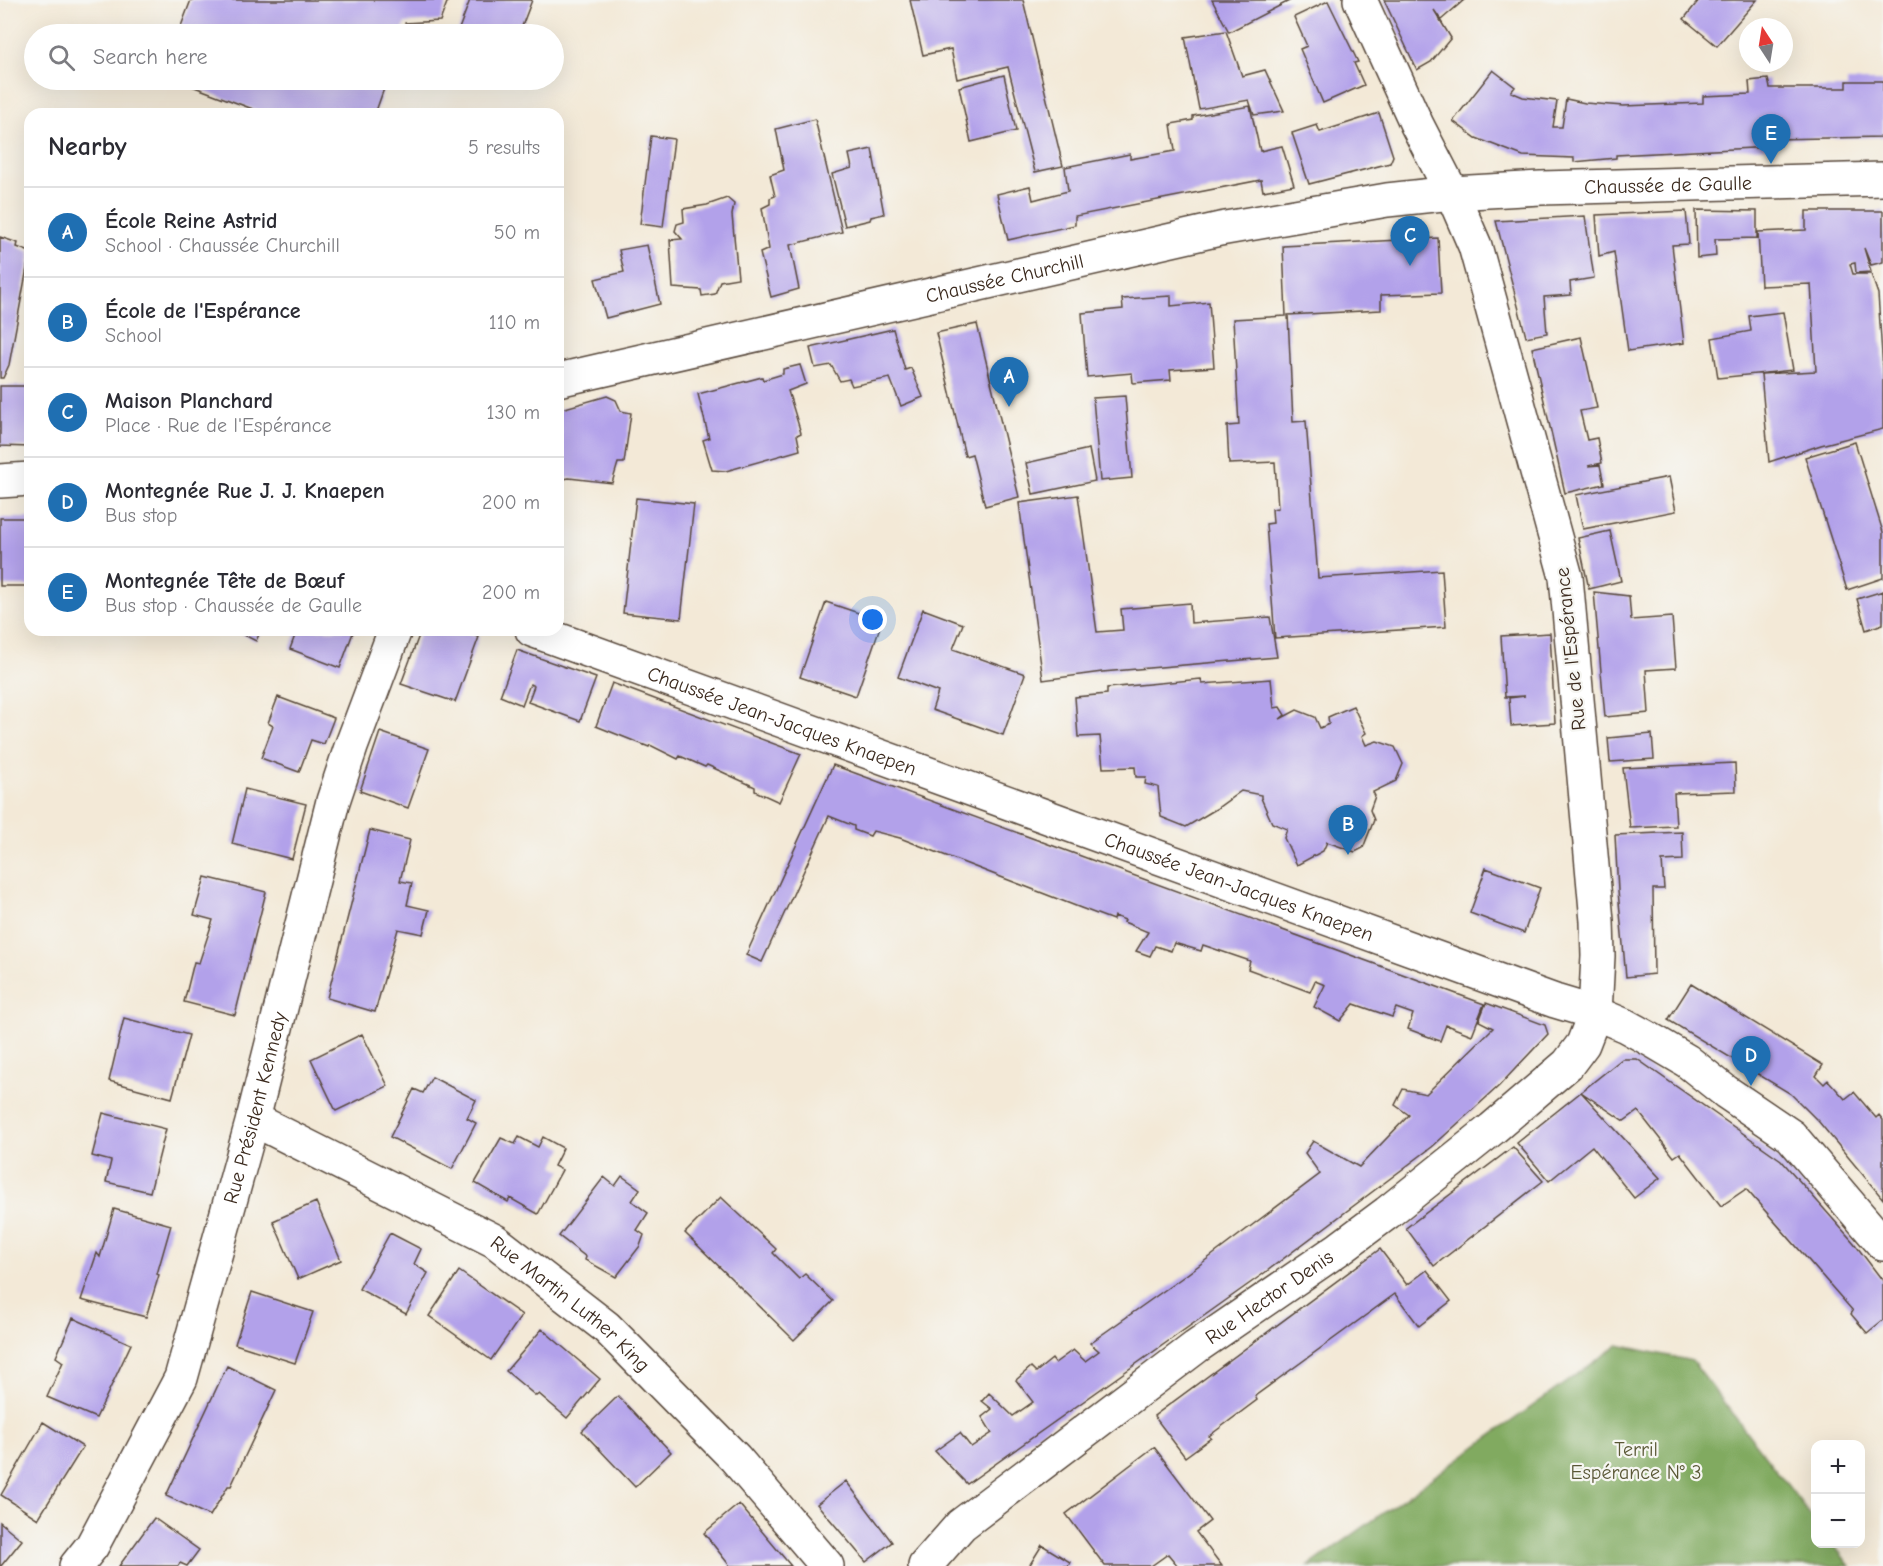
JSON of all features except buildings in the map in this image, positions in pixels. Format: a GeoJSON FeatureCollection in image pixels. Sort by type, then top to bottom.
{"type":"FeatureCollection","features":[{"type":"Feature","properties":{"kind":"street","name":"Rue de l'Espérance"},"geometry":{"type":"LineString","coordinates":[[1360,0],[1475,246],[1566,577],[1597,921],[1595,1013]]}},
{"type":"Feature","properties":{"kind":"street","name":"Chaussée de Gaulle"},"geometry":{"type":"LineString","coordinates":[[1452,193],[1883,179]]}},
{"type":"Feature","properties":{"kind":"street","name":"Chaussée Churchill"},"geometry":{"type":"LineString","coordinates":[[564,379],[1220,229],[1388,200],[1452,193]]}},
{"type":"Feature","properties":{"kind":"street"},"geometry":{"type":"LineString","coordinates":[[0,481],[24,479]]}},
{"type":"Feature","properties":{"kind":"street","name":"Rue Président Kennedy"},"geometry":{"type":"LineString","coordinates":[[76,1566],[92,1546],[181,1378],[253,1119],[333,801],[393,636]]}},
{"type":"Feature","properties":{"kind":"street","name":"Chaussée Jean-Jacques Knaepen"},"geometry":{"type":"LineString","coordinates":[[549,636],[1626,1026],[1687,1061],[1726,1092],[1791,1136],[1883,1244]]}},
{"type":"Feature","properties":{"kind":"street","name":"Rue Hector Denis"},"geometry":{"type":"LineString","coordinates":[[926,1566],[961,1525],[1196,1347],[1349,1241],[1492,1130],[1568,1064],[1582,1044],[1595,1013]]}},
{"type":"Feature","properties":{"kind":"street","name":"Rue Martin Luther King"},"geometry":{"type":"LineString","coordinates":[[253,1119],[495,1241],[560,1291],[606,1327],[735,1458],[827,1566]]}},
{"type":"Feature","properties":{"kind":"green space","name":"Terril Espérance N° 3"},"geometry":{"type":"Polygon","coordinates":[[[1618,1345],[1692,1361],[1811,1516],[1811,1548],[1836,1548],[1850,1566],[1309,1566],[1618,1345]]]}},
{"type":"Feature","properties":{"kind":"place","name":"Montegnée Tête de Bœuf"},"geometry":{"type":"Point","coordinates":[1771,164]}},
{"type":"Feature","properties":{"kind":"place","name":"Maison Planchard"},"geometry":{"type":"Point","coordinates":[1410,266]}},
{"type":"Feature","properties":{"kind":"place","name":"École Reine Astrid"},"geometry":{"type":"Point","coordinates":[1009,407]}},
{"type":"Feature","properties":{"kind":"place","name":"École de l'Espérance"},"geometry":{"type":"Point","coordinates":[1348,855]}},
{"type":"Feature","properties":{"kind":"place","name":"Montegnée Rue J. J. Knaepen"},"geometry":{"type":"Point","coordinates":[1751,1086]}}]}
